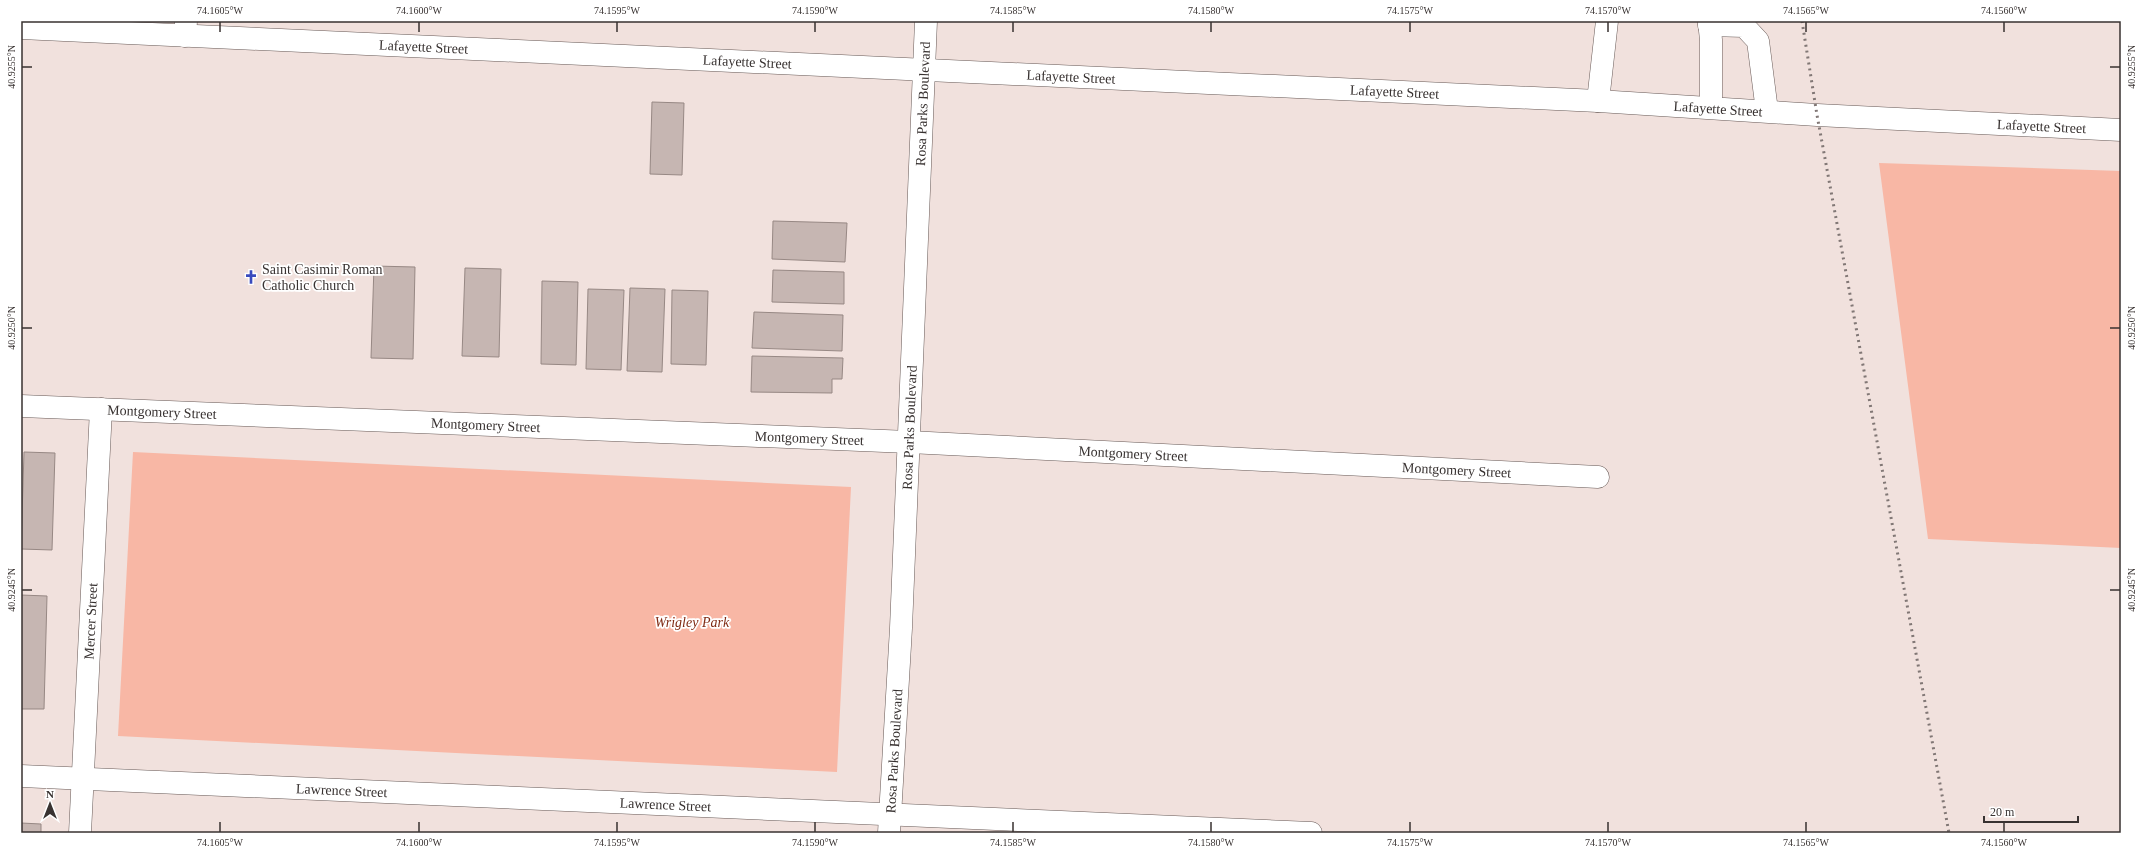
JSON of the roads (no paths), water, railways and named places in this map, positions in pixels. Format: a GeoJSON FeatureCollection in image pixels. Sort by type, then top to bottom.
{"type":"FeatureCollection","features":[{"type":"Feature","properties":{"kind":"street","name":"Rosa Parks Boulevard"},"geometry":{"type":"LineString","coordinates":[[889,824],[908,442],[926,21]]}},
{"type":"Feature","properties":{"kind":"street"},"geometry":{"type":"LineString","coordinates":[[1598,100],[1607,21]]}},
{"type":"Feature","properties":{"kind":"street"},"geometry":{"type":"LineString","coordinates":[[1711,107],[1711,40],[1709,23],[1744,26],[1758,41],[1768,111]]}},
{"type":"Feature","properties":{"kind":"street","name":"Lafayette Street"},"geometry":{"type":"LineString","coordinates":[[21,28],[185,28],[924,69],[1598,100],[1768,111],[2121,130]]}},
{"type":"Feature","properties":{"kind":"street","name":"Montgomery Street"},"geometry":{"type":"LineString","coordinates":[[21,406],[908,442],[1598,477]]}},
{"type":"Feature","properties":{"kind":"street","name":"Mercer Street"},"geometry":{"type":"LineString","coordinates":[[80,833],[101,409]]}},
{"type":"Feature","properties":{"kind":"street","name":"Lawrence Street"},"geometry":{"type":"LineString","coordinates":[[21,776],[83,778],[889,824],[1311,833]]}},
{"type":"Feature","properties":{"kind":"railway"},"geometry":{"type":"LineString","coordinates":[[1802,21],[1817,115],[1949,833]]}},
{"type":"Feature","properties":{"kind":"place","name":"Saint Casimir Roman Catholic Church"},"geometry":{"type":"Point","coordinates":[251,277]}},
{"type":"Feature","properties":{"kind":"park label","name":"Wrigley Park"},"geometry":{"type":"Point","coordinates":[692,622]}}]}
